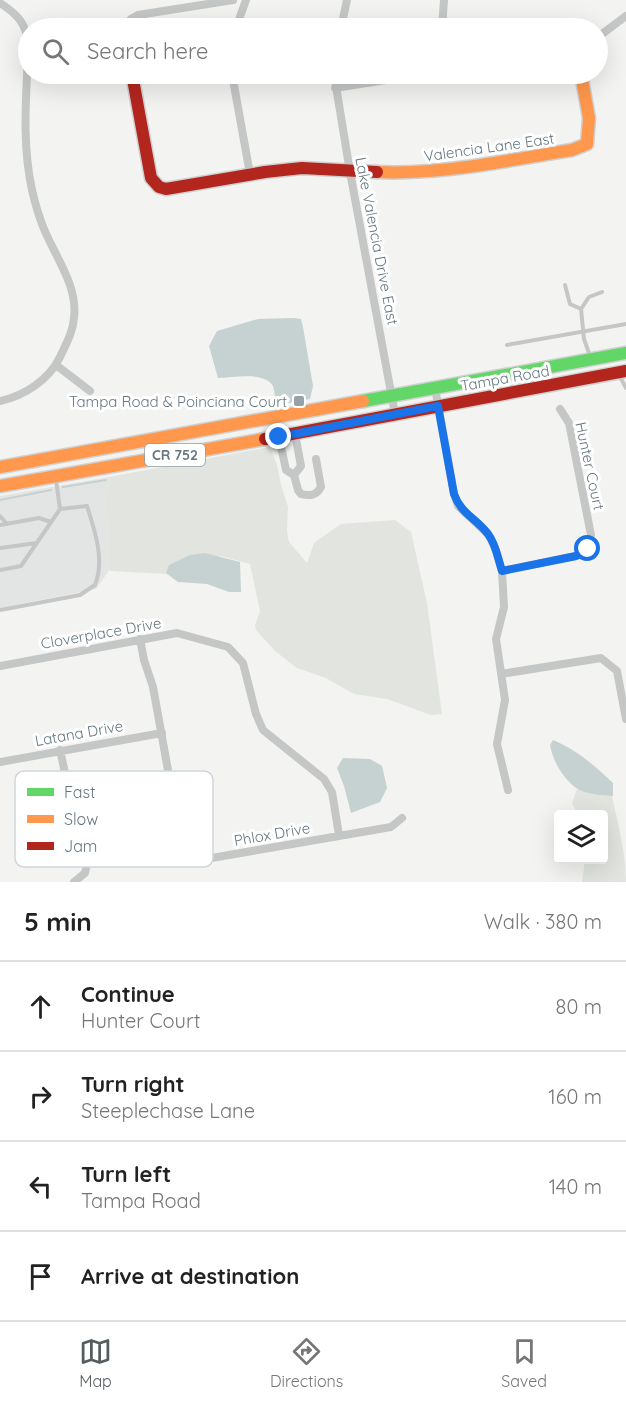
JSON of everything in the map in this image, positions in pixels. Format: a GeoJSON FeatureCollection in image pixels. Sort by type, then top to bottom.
{"type":"FeatureCollection","features":[{"type":"Feature","properties":{"kind":"main road","name":"Valencia Lane East"},"geometry":{"type":"LineString","coordinates":[[134,84],[151,177],[159,187],[166,189],[250,174],[302,168],[350,172],[441,171],[572,150],[587,144],[590,130],[583,84]]}},
{"type":"Feature","properties":{"kind":"main road","name":"Tampa Road"},"geometry":{"type":"LineString","coordinates":[[0,467],[626,353]]}},
{"type":"Feature","properties":{"kind":"main road","name":"Tampa Road"},"geometry":{"type":"LineString","coordinates":[[0,486],[279,437],[622,372]]}},
{"type":"Feature","properties":{"kind":"street"},"geometry":{"type":"LineString","coordinates":[[133,18],[138,15],[233,0]]}},
{"type":"Feature","properties":{"kind":"street"},"geometry":{"type":"LineString","coordinates":[[240,18],[246,0]]}},
{"type":"Feature","properties":{"kind":"street"},"geometry":{"type":"LineString","coordinates":[[343,18],[347,0]]}},
{"type":"Feature","properties":{"kind":"street"},"geometry":{"type":"LineString","coordinates":[[443,18],[444,0]]}},
{"type":"Feature","properties":{"kind":"street"},"geometry":{"type":"LineString","coordinates":[[0,3],[19,18]]}},
{"type":"Feature","properties":{"kind":"street"},"geometry":{"type":"LineString","coordinates":[[608,29],[626,16]]}},
{"type":"Feature","properties":{"kind":"street"},"geometry":{"type":"LineString","coordinates":[[0,401],[22,394],[56,365],[71,334],[74,319],[75,300],[63,266],[43,228],[32,191],[25,149],[26,84]]}},
{"type":"Feature","properties":{"kind":"street"},"geometry":{"type":"LineString","coordinates":[[234,84],[250,174]]}},
{"type":"Feature","properties":{"kind":"street","name":"Lake Valencia Drive East"},"geometry":{"type":"LineString","coordinates":[[335,84],[395,414]]}},
{"type":"Feature","properties":{"kind":"street"},"geometry":{"type":"LineString","coordinates":[[335,88],[360,84]]}},
{"type":"Feature","properties":{"kind":"street"},"geometry":{"type":"LineString","coordinates":[[591,359],[594,377]]}},
{"type":"Feature","properties":{"kind":"street"},"geometry":{"type":"LineString","coordinates":[[56,365],[90,391]]}},
{"type":"Feature","properties":{"kind":"street"},"geometry":{"type":"LineString","coordinates":[[435,388],[458,506],[488,534],[502,571],[504,607],[496,639],[505,700],[498,752],[508,790]]}},
{"type":"Feature","properties":{"kind":"street","name":"Hunter Court"},"geometry":{"type":"LineString","coordinates":[[502,571],[576,556],[588,549],[591,535],[569,423],[560,408]]}},
{"type":"Feature","properties":{"kind":"street"},"geometry":{"type":"LineString","coordinates":[[294,475],[301,466],[295,434]]}},
{"type":"Feature","properties":{"kind":"street"},"geometry":{"type":"LineString","coordinates":[[279,437],[286,470],[294,475],[301,494],[307,496],[317,493],[321,488],[316,459]]}},
{"type":"Feature","properties":{"kind":"street"},"geometry":{"type":"LineString","coordinates":[[52,458],[55,476]]}},
{"type":"Feature","properties":{"kind":"street","name":"Cloverplace Drive"},"geometry":{"type":"LineString","coordinates":[[0,666],[177,633],[228,647],[243,663],[256,714],[263,730],[324,779],[332,792],[339,835]]}},
{"type":"Feature","properties":{"kind":"street","name":"Phlox Drive"},"geometry":{"type":"LineString","coordinates":[[140,639],[153,687],[169,771]]}},
{"type":"Feature","properties":{"kind":"street"},"geometry":{"type":"LineString","coordinates":[[501,674],[601,658],[617,671],[626,719]]}},
{"type":"Feature","properties":{"kind":"street","name":"Latana Drive"},"geometry":{"type":"LineString","coordinates":[[0,762],[162,733]]}},
{"type":"Feature","properties":{"kind":"street"},"geometry":{"type":"LineString","coordinates":[[60,750],[65,771]]}},
{"type":"Feature","properties":{"kind":"street","name":"Phlox Drive"},"geometry":{"type":"LineString","coordinates":[[213,858],[392,827],[402,818]]}},
{"type":"Feature","properties":{"kind":"street"},"geometry":{"type":"LineString","coordinates":[[74,882],[85,873],[86,867]]}},
{"type":"Feature","properties":{"kind":"lane"},"geometry":{"type":"LineString","coordinates":[[565,285],[570,304],[580,309]]}},
{"type":"Feature","properties":{"kind":"lane"},"geometry":{"type":"LineString","coordinates":[[591,359],[580,309],[589,297],[602,292]]}},
{"type":"Feature","properties":{"kind":"lane"},"geometry":{"type":"LineString","coordinates":[[507,345],[626,324]]}},
{"type":"Feature","properties":{"kind":"lane"},"geometry":{"type":"LineString","coordinates":[[622,372],[626,388]]}},
{"type":"Feature","properties":{"kind":"lane"},"geometry":{"type":"LineString","coordinates":[[0,570],[21,566],[60,509],[55,476]]}},
{"type":"Feature","properties":{"kind":"lane"},"geometry":{"type":"LineString","coordinates":[[0,610],[80,595],[95,585],[100,565],[94,528],[87,506],[60,509]]}},
{"type":"Feature","properties":{"kind":"lane"},"geometry":{"type":"LineString","coordinates":[[0,516],[7,524]]}},
{"type":"Feature","properties":{"kind":"lane"},"geometry":{"type":"LineString","coordinates":[[0,525],[39,518],[51,522]]}},
{"type":"Feature","properties":{"kind":"lane"},"geometry":{"type":"LineString","coordinates":[[0,548],[37,543]]}},
{"type":"Feature","properties":{"kind":"shaded area"},"geometry":{"type":"Polygon","coordinates":[[[258,319],[301,319],[303,327],[313,386],[310,399],[276,405],[273,386],[263,378],[248,376],[218,378],[209,346],[217,331],[258,319]]]}},
{"type":"Feature","properties":{"kind":"shaded area"},"geometry":{"type":"Polygon","coordinates":[[[270,447],[288,507],[289,542],[307,563],[314,543],[341,524],[395,520],[411,532],[427,603],[442,714],[431,715],[387,699],[354,694],[326,678],[297,668],[275,651],[256,630],[255,625],[260,611],[250,564],[221,556],[167,574],[110,571],[107,551],[109,530],[104,503],[109,477],[270,447]]]}},
{"type":"Feature","properties":{"kind":"shaded area"},"geometry":{"type":"Polygon","coordinates":[[[109,477],[104,503],[109,530],[107,551],[110,569],[96,589],[0,608],[0,496],[109,477]]]}},
{"type":"Feature","properties":{"kind":"shaded area"},"geometry":{"type":"Polygon","coordinates":[[[205,553],[240,562],[241,592],[229,592],[207,584],[178,582],[166,573],[169,565],[190,555],[205,553]]]}},
{"type":"Feature","properties":{"kind":"shaded area"},"geometry":{"type":"Polygon","coordinates":[[[553,740],[578,753],[606,776],[613,783],[613,796],[584,792],[571,784],[562,774],[553,757],[550,745],[553,740]]]}},
{"type":"Feature","properties":{"kind":"shaded area"},"geometry":{"type":"Polygon","coordinates":[[[343,758],[370,759],[382,766],[387,788],[380,802],[351,813],[337,768],[343,758]]]}},
{"type":"Feature","properties":{"kind":"shaded area"},"geometry":{"type":"Polygon","coordinates":[[[577,789],[591,794],[612,796],[623,849],[626,882],[582,882],[584,864],[608,864],[608,810],[576,810],[572,803],[577,789]]]}},
{"type":"Feature","properties":{"kind":"waterway"},"geometry":{"type":"LineString","coordinates":[[63,487],[106,480]]}},
{"type":"Feature","properties":{"kind":"waterway"},"geometry":{"type":"LineString","coordinates":[[0,500],[51,490]]}},
{"type":"Feature","properties":{"kind":"traffic: fast"},"geometry":{"type":"LineString","coordinates":[[363,401],[626,353]]}},
{"type":"Feature","properties":{"kind":"traffic: slow"},"geometry":{"type":"LineString","coordinates":[[377,172],[426,171],[475,166],[572,150],[587,144],[589,118],[583,84]]}},
{"type":"Feature","properties":{"kind":"traffic: slow"},"geometry":{"type":"LineString","coordinates":[[0,467],[363,401]]}},
{"type":"Feature","properties":{"kind":"traffic: slow"},"geometry":{"type":"LineString","coordinates":[[0,486],[265,439]]}},
{"type":"Feature","properties":{"kind":"traffic: jam"},"geometry":{"type":"LineString","coordinates":[[134,84],[151,178],[159,187],[166,189],[302,168],[377,172]]}},
{"type":"Feature","properties":{"kind":"traffic: jam"},"geometry":{"type":"LineString","coordinates":[[265,439],[626,371]]}},
{"type":"Feature","properties":{"kind":"place","name":"Tampa Road & Poinciana Court"},"geometry":{"type":"Point","coordinates":[299,401]}},
{"type":"Feature","properties":{"kind":"route"},"geometry":{"type":"LineString","coordinates":[[279,437],[438,406],[458,506],[488,534],[502,571],[576,556],[588,549]]}}]}
